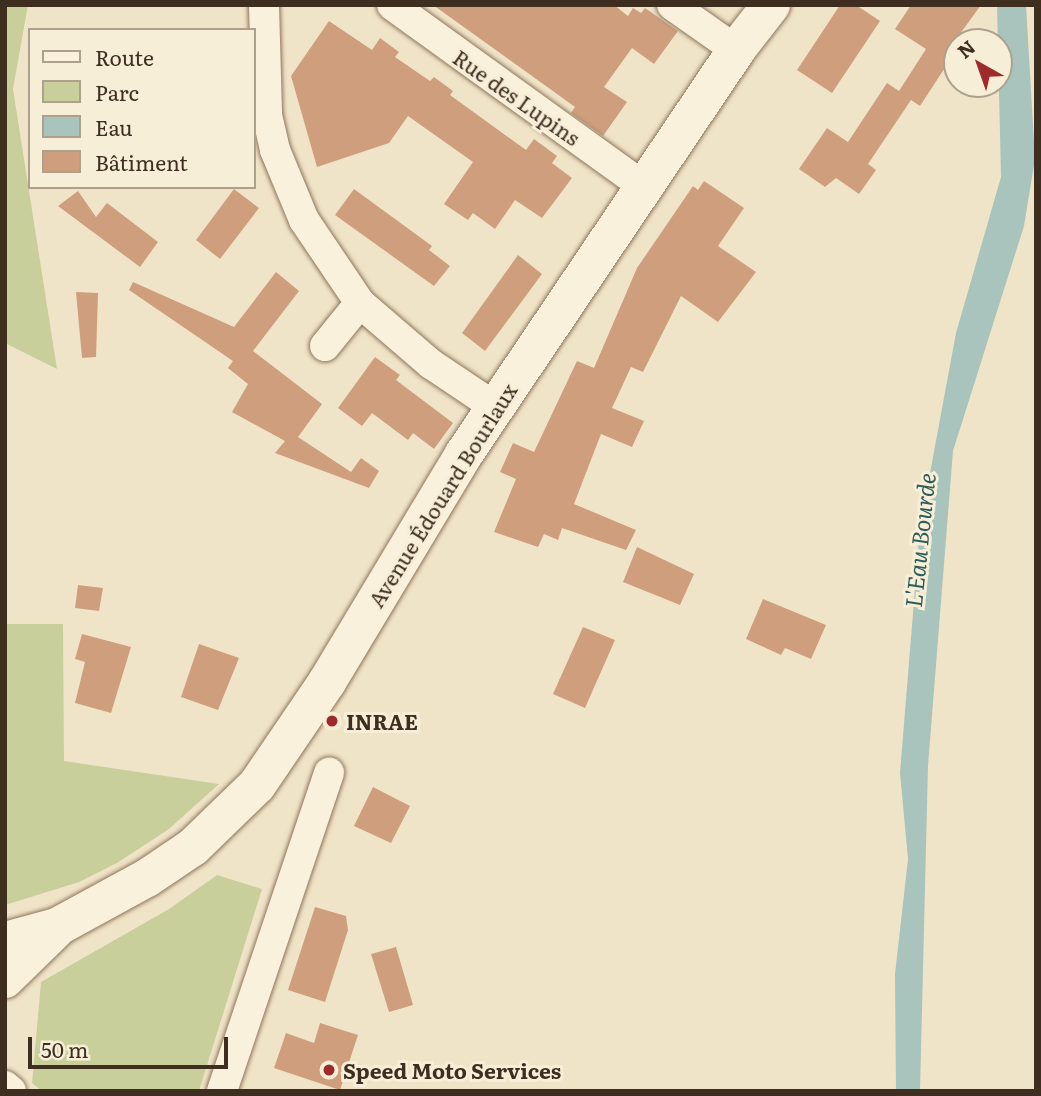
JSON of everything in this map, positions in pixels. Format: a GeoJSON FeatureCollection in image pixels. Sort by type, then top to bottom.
{"type":"FeatureCollection","features":[{"type":"Feature","properties":{"kind":"street"},"geometry":{"type":"LineString","coordinates":[[264,5],[261,116],[304,220],[360,303],[431,364],[495,407]]}},
{"type":"Feature","properties":{"kind":"street","name":"Rue des Lupins"},"geometry":{"type":"LineString","coordinates":[[392,5],[644,187]]}},
{"type":"Feature","properties":{"kind":"street"},"geometry":{"type":"LineString","coordinates":[[673,5],[736,50]]}},
{"type":"Feature","properties":{"kind":"street","name":"Avenue Édouard Bourlaux"},"geometry":{"type":"LineString","coordinates":[[5,979],[57,927],[193,847],[257,785],[313,703],[495,407],[736,50],[771,5]]}},
{"type":"Feature","properties":{"kind":"street"},"geometry":{"type":"LineString","coordinates":[[325,346],[360,303]]}},
{"type":"Feature","properties":{"kind":"street"},"geometry":{"type":"LineString","coordinates":[[222,1091],[329,773]]}},
{"type":"Feature","properties":{"kind":"street","name":"Avenue Édouard Bourlaux"},"geometry":{"type":"LineString","coordinates":[[5,941],[57,927]]}},
{"type":"Feature","properties":{"kind":"street"},"geometry":{"type":"LineString","coordinates":[[5,1086],[11,1091]]}},
{"type":"Feature","properties":{"kind":"green space"},"geometry":{"type":"Polygon","coordinates":[[[5,5],[28,5],[13,89],[57,369],[5,343],[5,5]]]}},
{"type":"Feature","properties":{"kind":"green space"},"geometry":{"type":"Polygon","coordinates":[[[5,624],[63,624],[64,761],[219,784],[169,829],[117,863],[79,882],[5,905],[5,624]]]}},
{"type":"Feature","properties":{"kind":"green space"},"geometry":{"type":"Polygon","coordinates":[[[217,875],[262,889],[199,1091],[42,1091],[32,1083],[41,982],[169,909],[217,875]]]}},
{"type":"Feature","properties":{"kind":"water","name":"L'Eau Bourde"},"geometry":{"type":"Polygon","coordinates":[[[997,5],[1026,5],[1035,159],[1024,226],[953,451],[928,766],[920,1091],[896,1091],[895,974],[908,859],[900,773],[920,527],[956,333],[1001,177],[999,98],[1013,98],[1013,28],[998,28],[997,5]]]}},
{"type":"Feature","properties":{"kind":"building"},"geometry":{"type":"Polygon","coordinates":[[[433,5],[614,5],[628,16],[633,8],[641,13],[645,8],[678,31],[654,64],[632,48],[604,87],[627,102],[603,136],[571,113],[575,107],[433,5]]]}},
{"type":"Feature","properties":{"kind":"building"},"geometry":{"type":"Polygon","coordinates":[[[840,5],[856,5],[880,21],[832,93],[797,70],[840,5]]]}},
{"type":"Feature","properties":{"kind":"building"},"geometry":{"type":"Polygon","coordinates":[[[911,5],[981,5],[964,28],[943,28],[943,71],[920,106],[911,100],[868,164],[876,170],[859,194],[836,178],[825,187],[799,169],[827,128],[848,142],[887,83],[899,91],[926,49],[895,29],[911,5]]]}},
{"type":"Feature","properties":{"kind":"building"},"geometry":{"type":"Polygon","coordinates":[[[329,21],[372,50],[380,38],[399,52],[395,57],[430,81],[434,77],[453,91],[450,95],[526,150],[534,139],[557,156],[552,163],[572,178],[542,218],[515,200],[495,229],[473,213],[468,220],[444,204],[473,162],[408,116],[389,143],[317,167],[291,76],[329,21]]]}},
{"type":"Feature","properties":{"kind":"building"},"geometry":{"type":"Polygon","coordinates":[[[704,181],[744,208],[718,246],[756,272],[718,322],[681,296],[643,372],[631,367],[612,408],[644,421],[632,447],[601,434],[574,504],[636,530],[626,550],[562,528],[558,540],[544,534],[538,547],[494,532],[516,479],[500,472],[513,443],[534,452],[577,361],[594,368],[637,268],[693,186],[698,190],[704,181]]]}},
{"type":"Feature","properties":{"kind":"building"},"geometry":{"type":"Polygon","coordinates":[[[234,189],[259,208],[220,259],[196,240],[234,189]]]}},
{"type":"Feature","properties":{"kind":"building"},"geometry":{"type":"Polygon","coordinates":[[[354,189],[432,246],[429,250],[450,266],[434,286],[335,215],[354,189]]]}},
{"type":"Feature","properties":{"kind":"building"},"geometry":{"type":"Polygon","coordinates":[[[78,191],[96,217],[107,203],[158,242],[140,267],[58,206],[78,191]]]}},
{"type":"Feature","properties":{"kind":"building"},"geometry":{"type":"Polygon","coordinates":[[[518,255],[542,274],[485,351],[462,333],[518,255]]]}},
{"type":"Feature","properties":{"kind":"building"},"geometry":{"type":"Polygon","coordinates":[[[276,272],[299,291],[253,351],[322,404],[298,437],[351,472],[361,458],[379,471],[369,488],[275,453],[285,441],[232,412],[248,384],[228,368],[233,361],[129,290],[133,282],[234,327],[276,272]]]}},
{"type":"Feature","properties":{"kind":"building"},"geometry":{"type":"Polygon","coordinates":[[[76,292],[98,293],[96,357],[82,358],[76,292]]]}},
{"type":"Feature","properties":{"kind":"building"},"geometry":{"type":"Polygon","coordinates":[[[375,357],[400,375],[396,380],[453,423],[434,449],[413,433],[408,440],[372,413],[362,426],[338,408],[375,357]]]}},
{"type":"Feature","properties":{"kind":"building"},"geometry":{"type":"Polygon","coordinates":[[[637,547],[694,574],[680,605],[623,582],[637,547]]]}},
{"type":"Feature","properties":{"kind":"building"},"geometry":{"type":"Polygon","coordinates":[[[78,585],[103,588],[99,611],[75,608],[78,585]]]}},
{"type":"Feature","properties":{"kind":"building"},"geometry":{"type":"Polygon","coordinates":[[[763,599],[826,625],[811,659],[785,648],[781,655],[746,639],[763,599]]]}},
{"type":"Feature","properties":{"kind":"building"},"geometry":{"type":"Polygon","coordinates":[[[583,627],[615,640],[585,708],[553,694],[583,627]]]}},
{"type":"Feature","properties":{"kind":"building"},"geometry":{"type":"Polygon","coordinates":[[[82,634],[131,647],[111,713],[75,703],[85,662],[75,659],[82,634]]]}},
{"type":"Feature","properties":{"kind":"building"},"geometry":{"type":"Polygon","coordinates":[[[199,644],[239,658],[218,710],[181,697],[199,644]]]}},
{"type":"Feature","properties":{"kind":"building"},"geometry":{"type":"Polygon","coordinates":[[[373,787],[410,806],[391,843],[354,826],[373,787]]]}},
{"type":"Feature","properties":{"kind":"building"},"geometry":{"type":"Polygon","coordinates":[[[315,907],[346,916],[348,930],[325,1002],[288,990],[315,907]]]}},
{"type":"Feature","properties":{"kind":"building"},"geometry":{"type":"Polygon","coordinates":[[[396,947],[413,1005],[389,1012],[371,954],[396,947]]]}},
{"type":"Feature","properties":{"kind":"building"},"geometry":{"type":"Polygon","coordinates":[[[320,1023],[358,1035],[340,1090],[274,1068],[286,1033],[314,1043],[320,1023]]]}},
{"type":"Feature","properties":{"kind":"place","name":"INRAE"},"geometry":{"type":"Point","coordinates":[332,721]}},
{"type":"Feature","properties":{"kind":"place","name":"Speed Moto Services"},"geometry":{"type":"Point","coordinates":[329,1070]}}]}
